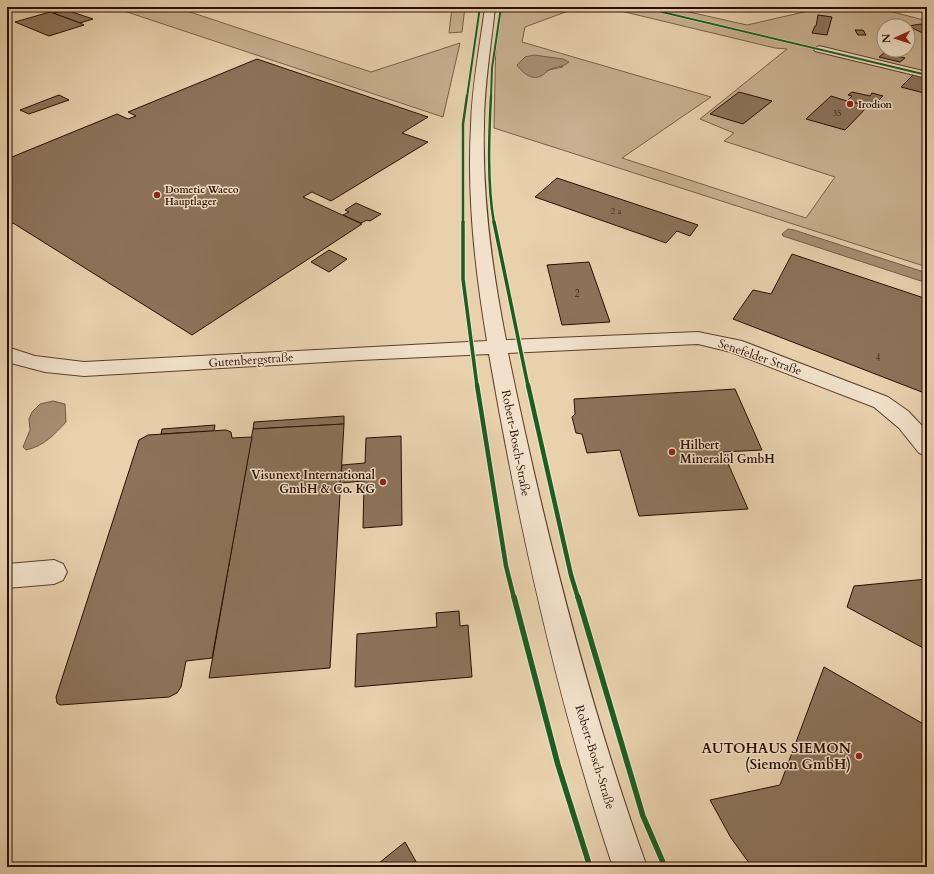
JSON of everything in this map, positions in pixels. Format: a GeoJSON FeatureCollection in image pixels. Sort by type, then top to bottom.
{"type":"FeatureCollection","features":[{"type":"Feature","properties":{"kind":"street","name":"Robert-Bosch-Straße"},"geometry":{"type":"LineString","coordinates":[[490,7],[477,125],[477,176],[485,273],[497,348],[528,506],[566,659],[593,751],[630,867]]}},
{"type":"Feature","properties":{"kind":"street"},"geometry":{"type":"LineString","coordinates":[[819,49],[927,75]]}},
{"type":"Feature","properties":{"kind":"street","name":"Senefelder Straße"},"geometry":{"type":"LineString","coordinates":[[497,348],[677,338],[714,340],[735,346],[881,402],[899,413],[914,429],[927,447]]}},
{"type":"Feature","properties":{"kind":"street","name":"Gutenbergstraße"},"geometry":{"type":"LineString","coordinates":[[7,354],[31,362],[54,367],[84,369],[360,353],[497,348]]}},
{"type":"Feature","properties":{"kind":"street"},"geometry":{"type":"LineString","coordinates":[[7,576],[54,572]]}},
{"type":"Feature","properties":{"kind":"shaded area"},"geometry":{"type":"Polygon","coordinates":[[[112,7],[169,7],[190,12],[371,72],[460,43],[443,117],[112,7]]]}},
{"type":"Feature","properties":{"kind":"shaded area"},"geometry":{"type":"Polygon","coordinates":[[[452,7],[465,7],[462,32],[449,33],[452,7]]]}},
{"type":"Feature","properties":{"kind":"shaded area"},"geometry":{"type":"Polygon","coordinates":[[[503,7],[579,7],[525,27],[522,42],[711,97],[622,158],[806,218],[835,177],[724,141],[734,133],[700,119],[787,49],[775,48],[604,7],[667,7],[747,25],[826,7],[874,7],[916,18],[876,18],[876,58],[916,58],[916,18],[927,21],[927,267],[494,128],[496,35],[503,7]],[[525,57],[543,74],[549,70],[563,67],[525,57]]]}},
{"type":"Feature","properties":{"kind":"shaded area"},"geometry":{"type":"Polygon","coordinates":[[[534,55],[563,59],[569,62],[562,66],[548,70],[542,76],[530,77],[517,65],[525,57],[534,55]]]}},
{"type":"Feature","properties":{"kind":"shaded area"},"geometry":{"type":"Polygon","coordinates":[[[788,229],[927,273],[927,283],[783,236],[782,234],[788,229]]]}},
{"type":"Feature","properties":{"kind":"shaded area"},"geometry":{"type":"Polygon","coordinates":[[[53,401],[65,404],[66,422],[53,436],[43,443],[26,450],[23,447],[30,430],[29,419],[32,412],[40,404],[53,401]]]}},
{"type":"Feature","properties":{"kind":"building"},"geometry":{"type":"Polygon","coordinates":[[[66,10],[93,19],[80,23],[53,13],[66,10]]]}},
{"type":"Feature","properties":{"kind":"building"},"geometry":{"type":"Polygon","coordinates":[[[50,12],[84,25],[49,36],[15,22],[50,12]]]}},
{"type":"Feature","properties":{"kind":"building"},"geometry":{"type":"Polygon","coordinates":[[[818,15],[832,17],[827,35],[812,33],[816,26],[818,15]]]}},
{"type":"Feature","properties":{"kind":"building"},"geometry":{"type":"Polygon","coordinates":[[[921,24],[927,27],[927,35],[916,30],[916,25],[921,24]]]}},
{"type":"Feature","properties":{"kind":"building"},"geometry":{"type":"Polygon","coordinates":[[[855,30],[863,30],[866,35],[858,35],[855,30]]]}},
{"type":"Feature","properties":{"kind":"building"},"geometry":{"type":"Polygon","coordinates":[[[883,58],[905,58],[900,62],[883,58]]]}},
{"type":"Feature","properties":{"kind":"building","name":"Dometic Waeco Hauptlager"},"geometry":{"type":"Polygon","coordinates":[[[257,59],[428,117],[402,133],[428,142],[331,201],[312,192],[303,197],[362,224],[192,335],[13,223],[7,226],[7,159],[117,114],[128,119],[136,116],[128,112],[257,59]]]}},
{"type":"Feature","properties":{"kind":"building"},"geometry":{"type":"Polygon","coordinates":[[[914,74],[927,77],[927,89],[924,93],[901,87],[914,74]]]}},
{"type":"Feature","properties":{"kind":"building"},"geometry":{"type":"Polygon","coordinates":[[[739,92],[772,101],[743,124],[710,114],[739,92]]]}},
{"type":"Feature","properties":{"kind":"building"},"geometry":{"type":"Polygon","coordinates":[[[852,92],[870,96],[872,93],[883,96],[872,107],[847,101],[852,96],[848,95],[852,92]]]}},
{"type":"Feature","properties":{"kind":"building"},"geometry":{"type":"Polygon","coordinates":[[[59,95],[69,100],[29,114],[20,110],[59,95]]]}},
{"type":"Feature","properties":{"kind":"building"},"geometry":{"type":"Polygon","coordinates":[[[831,96],[868,106],[845,130],[806,119],[831,96]]]}},
{"type":"Feature","properties":{"kind":"building"},"geometry":{"type":"Polygon","coordinates":[[[557,178],[698,225],[690,236],[677,231],[666,243],[535,197],[557,178]]]}},
{"type":"Feature","properties":{"kind":"building"},"geometry":{"type":"Polygon","coordinates":[[[356,203],[381,214],[370,221],[367,220],[361,223],[343,215],[349,212],[345,210],[356,203]]]}},
{"type":"Feature","properties":{"kind":"building"},"geometry":{"type":"Polygon","coordinates":[[[329,250],[347,259],[329,272],[311,262],[329,250]]]}},
{"type":"Feature","properties":{"kind":"building"},"geometry":{"type":"Polygon","coordinates":[[[792,254],[927,299],[927,394],[733,319],[753,290],[771,294],[792,254]]]}},
{"type":"Feature","properties":{"kind":"building"},"geometry":{"type":"Polygon","coordinates":[[[589,262],[610,322],[562,325],[547,265],[589,262]]]}},
{"type":"Feature","properties":{"kind":"building","name":"Hilbert Mineralöl GmbH"},"geometry":{"type":"Polygon","coordinates":[[[735,389],[762,450],[723,452],[748,509],[639,516],[620,450],[587,453],[582,434],[576,433],[572,417],[575,414],[574,399],[735,389]]]}},
{"type":"Feature","properties":{"kind":"building"},"geometry":{"type":"Polygon","coordinates":[[[344,416],[344,424],[253,429],[254,422],[344,416]]]}},
{"type":"Feature","properties":{"kind":"building"},"geometry":{"type":"Polygon","coordinates":[[[344,424],[330,668],[209,678],[253,429],[344,424]]]}},
{"type":"Feature","properties":{"kind":"building"},"geometry":{"type":"Polygon","coordinates":[[[215,425],[214,431],[161,434],[162,429],[215,425]]]}},
{"type":"Feature","properties":{"kind":"building"},"geometry":{"type":"Polygon","coordinates":[[[226,430],[231,432],[232,438],[252,437],[212,658],[186,661],[181,687],[177,693],[169,697],[60,705],[57,703],[56,697],[139,440],[148,435],[226,430]]]}},
{"type":"Feature","properties":{"kind":"building","name":"Visunext International GmbH & Co. KG"},"geometry":{"type":"Polygon","coordinates":[[[401,436],[402,525],[363,528],[364,481],[340,483],[342,465],[365,463],[366,438],[401,436]]]}},
{"type":"Feature","properties":{"kind":"building"},"geometry":{"type":"Polygon","coordinates":[[[927,579],[927,650],[847,607],[854,586],[927,579]]]}},
{"type":"Feature","properties":{"kind":"building"},"geometry":{"type":"Polygon","coordinates":[[[459,611],[460,626],[468,625],[472,677],[355,687],[357,634],[437,627],[436,613],[459,611]]]}},
{"type":"Feature","properties":{"kind":"building","name":"AUTOHAUS SIEMON (Siemon GmbH)"},"geometry":{"type":"Polygon","coordinates":[[[824,667],[927,726],[927,867],[752,867],[731,838],[710,800],[780,785],[824,667]]]}},
{"type":"Feature","properties":{"kind":"building"},"geometry":{"type":"Polygon","coordinates":[[[405,842],[419,867],[374,867],[405,842]]]}},
{"type":"Feature","properties":{"kind":"cycle path"},"geometry":{"type":"LineString","coordinates":[[480,7],[463,124],[462,156],[463,279],[471,349],[506,566],[558,765],[590,867]]}},
{"type":"Feature","properties":{"kind":"cycle path"},"geometry":{"type":"LineString","coordinates":[[501,7],[492,68],[489,135],[492,210],[519,346],[571,575],[643,816],[665,867]]}},
{"type":"Feature","properties":{"kind":"cycle path"},"geometry":{"type":"LineString","coordinates":[[641,7],[927,75]]}},
{"type":"Feature","properties":{"kind":"place","name":"Irodion"},"geometry":{"type":"Point","coordinates":[850,104]}},
{"type":"Feature","properties":{"kind":"place","name":"Dometic Waeco Hauptlager"},"geometry":{"type":"Point","coordinates":[157,195]}},
{"type":"Feature","properties":{"kind":"place","name":"Hilbert Mineralöl GmbH"},"geometry":{"type":"Point","coordinates":[672,452]}},
{"type":"Feature","properties":{"kind":"place","name":"Visunext International GmbH & Co. KG"},"geometry":{"type":"Point","coordinates":[383,482]}},
{"type":"Feature","properties":{"kind":"place","name":"AUTOHAUS SIEMON (Siemon GmbH)"},"geometry":{"type":"Point","coordinates":[859,756]}}]}
